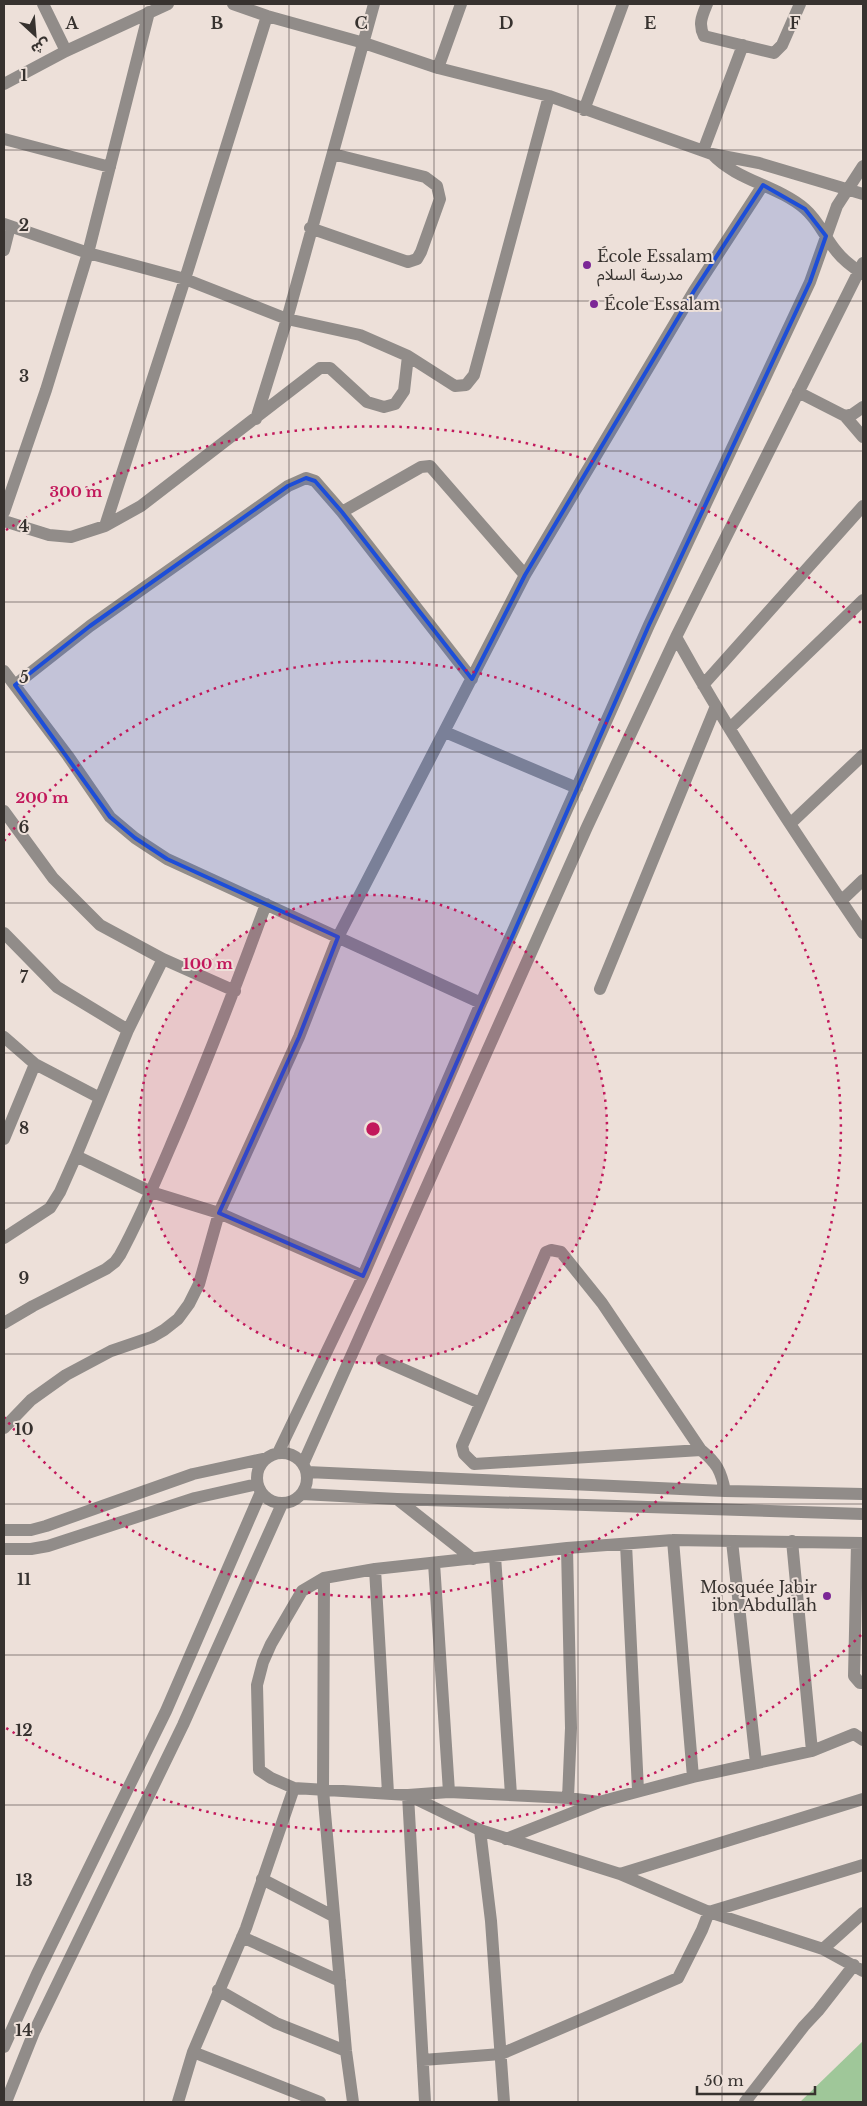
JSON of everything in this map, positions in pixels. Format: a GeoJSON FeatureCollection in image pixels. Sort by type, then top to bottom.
{"type":"FeatureCollection","features":[{"type":"Feature","properties":{"kind":"street"},"geometry":{"type":"LineString","coordinates":[[43,4],[66,51]]}},
{"type":"Feature","properties":{"kind":"street"},"geometry":{"type":"LineString","coordinates":[[4,84],[66,51],[168,4]]}},
{"type":"Feature","properties":{"kind":"street"},"geometry":{"type":"LineString","coordinates":[[233,4],[267,16],[364,43],[438,68],[549,96],[584,110],[708,152],[752,161],[863,194]]}},
{"type":"Feature","properties":{"kind":"street"},"geometry":{"type":"LineString","coordinates":[[256,419],[287,319],[310,228],[333,154],[374,4]]}},
{"type":"Feature","properties":{"kind":"street"},"geometry":{"type":"LineString","coordinates":[[438,68],[461,4]]}},
{"type":"Feature","properties":{"kind":"street"},"geometry":{"type":"LineString","coordinates":[[584,110],[623,4]]}},
{"type":"Feature","properties":{"kind":"street"},"geometry":{"type":"LineString","coordinates":[[707,4],[700,19],[701,30],[704,36],[774,53],[782,45],[800,4]]}},
{"type":"Feature","properties":{"kind":"street"},"geometry":{"type":"LineString","coordinates":[[4,512],[46,390],[88,253],[149,12]]}},
{"type":"Feature","properties":{"kind":"street"},"geometry":{"type":"LineString","coordinates":[[105,526],[267,16]]}},
{"type":"Feature","properties":{"kind":"street"},"geometry":{"type":"LineString","coordinates":[[708,152],[743,45]]}},
{"type":"Feature","properties":{"kind":"street"},"geometry":{"type":"LineString","coordinates":[[4,250],[7,225],[88,253],[185,279],[287,319],[360,335],[408,356],[455,386],[466,385],[474,375],[549,96]]}},
{"type":"Feature","properties":{"kind":"street"},"geometry":{"type":"LineString","coordinates":[[4,139],[110,167]]}},
{"type":"Feature","properties":{"kind":"street"},"geometry":{"type":"LineString","coordinates":[[259,1488],[270,1501],[282,1504],[293,1501],[302,1494],[307,1483],[305,1468],[583,836],[676,637],[798,392],[862,270],[837,253],[817,222],[805,209],[725,166],[708,152]]}},
{"type":"Feature","properties":{"kind":"street"},"geometry":{"type":"LineString","coordinates":[[310,228],[408,262],[417,259],[422,252],[440,200],[437,186],[425,177],[333,154]]}},
{"type":"Feature","properties":{"kind":"street"},"geometry":{"type":"LineString","coordinates":[[4,2047],[33,1982],[166,1711],[259,1488],[257,1473],[272,1456],[363,1276],[481,1002],[649,625],[810,282],[837,206],[863,166]]}},
{"type":"Feature","properties":{"kind":"street"},"geometry":{"type":"LineString","coordinates":[[4,1428],[31,1400],[66,1375],[111,1351],[152,1337],[178,1319],[189,1304],[199,1284],[219,1213],[299,1037],[338,937],[525,575],[694,291],[763,185]]}},
{"type":"Feature","properties":{"kind":"street"},"geometry":{"type":"LineString","coordinates":[[4,521],[49,536],[71,537],[105,526],[141,506],[320,368],[330,368],[367,402],[384,407],[396,404],[404,391],[408,356]]}},
{"type":"Feature","properties":{"kind":"street"},"geometry":{"type":"LineString","coordinates":[[798,392],[845,416],[863,437]]}},
{"type":"Feature","properties":{"kind":"street"},"geometry":{"type":"LineString","coordinates":[[845,416],[853,414],[863,407]]}},
{"type":"Feature","properties":{"kind":"street"},"geometry":{"type":"LineString","coordinates":[[342,512],[420,467],[430,466],[525,575]]}},
{"type":"Feature","properties":{"kind":"street"},"geometry":{"type":"LineString","coordinates":[[15,685],[90,626],[288,486],[306,478],[315,480],[342,512],[472,679]]}},
{"type":"Feature","properties":{"kind":"street"},"geometry":{"type":"LineString","coordinates":[[703,685],[863,506]]}},
{"type":"Feature","properties":{"kind":"street"},"geometry":{"type":"LineString","coordinates":[[730,728],[863,600]]}},
{"type":"Feature","properties":{"kind":"street"},"geometry":{"type":"LineString","coordinates":[[676,637],[703,685],[790,824],[863,933]]}},
{"type":"Feature","properties":{"kind":"street"},"geometry":{"type":"LineString","coordinates":[[4,672],[110,817],[135,838],[167,859],[481,1002]]}},
{"type":"Feature","properties":{"kind":"street"},"geometry":{"type":"LineString","coordinates":[[600,989],[716,706]]}},
{"type":"Feature","properties":{"kind":"street"},"geometry":{"type":"LineString","coordinates":[[445,732],[577,788]]}},
{"type":"Feature","properties":{"kind":"street"},"geometry":{"type":"LineString","coordinates":[[790,824],[863,755]]}},
{"type":"Feature","properties":{"kind":"street"},"geometry":{"type":"LineString","coordinates":[[4,811],[53,878],[100,924],[163,959],[235,991]]}},
{"type":"Feature","properties":{"kind":"street"},"geometry":{"type":"LineString","coordinates":[[842,901],[863,880]]}},
{"type":"Feature","properties":{"kind":"street"},"geometry":{"type":"LineString","coordinates":[[4,1323],[106,1269],[115,1262],[151,1192],[235,991],[266,904]]}},
{"type":"Feature","properties":{"kind":"street"},"geometry":{"type":"LineString","coordinates":[[4,933],[57,987],[128,1030]]}},
{"type":"Feature","properties":{"kind":"street"},"geometry":{"type":"LineString","coordinates":[[4,1238],[50,1208],[60,1192],[128,1030],[163,959]]}},
{"type":"Feature","properties":{"kind":"street"},"geometry":{"type":"LineString","coordinates":[[4,1037],[35,1064],[100,1098]]}},
{"type":"Feature","properties":{"kind":"street"},"geometry":{"type":"LineString","coordinates":[[5,1134],[35,1064]]}},
{"type":"Feature","properties":{"kind":"street"},"geometry":{"type":"LineString","coordinates":[[76,1156],[151,1192],[219,1213],[363,1276]]}},
{"type":"Feature","properties":{"kind":"street"},"geometry":{"type":"LineString","coordinates":[[701,1450],[474,1464],[464,1454],[462,1446],[546,1252],[551,1250],[561,1252],[602,1303],[701,1450],[714,1460],[722,1475],[724,1491]]}},
{"type":"Feature","properties":{"kind":"street"},"geometry":{"type":"LineString","coordinates":[[382,1360],[480,1403]]}},
{"type":"Feature","properties":{"kind":"street"},"geometry":{"type":"LineString","coordinates":[[4,1530],[31,1530],[193,1474],[272,1456],[292,1455],[305,1468],[724,1491],[863,1494]]}},
{"type":"Feature","properties":{"kind":"street"},"geometry":{"type":"LineString","coordinates":[[4,1549],[31,1549],[48,1546],[195,1498],[259,1488]]}},
{"type":"Feature","properties":{"kind":"street"},"geometry":{"type":"LineString","coordinates":[[302,1494],[398,1500],[863,1514]]}},
{"type":"Feature","properties":{"kind":"street"},"geometry":{"type":"LineString","coordinates":[[398,1500],[473,1559]]}},
{"type":"Feature","properties":{"kind":"street"},"geometry":{"type":"LineString","coordinates":[[6,2102],[41,2017],[183,1725],[282,1504]]}},
{"type":"Feature","properties":{"kind":"street"},"geometry":{"type":"LineString","coordinates":[[673,1540],[693,1777]]}},
{"type":"Feature","properties":{"kind":"street"},"geometry":{"type":"LineString","coordinates":[[599,1802],[568,1798],[449,1792],[408,1795],[294,1788],[271,1778],[259,1770],[258,1685],[263,1662],[271,1644],[302,1591],[324,1578],[375,1569],[567,1548],[673,1540],[860,1543],[854,1676],[860,1683],[863,1683]]}},
{"type":"Feature","properties":{"kind":"street"},"geometry":{"type":"LineString","coordinates":[[732,1541],[756,1763]]}},
{"type":"Feature","properties":{"kind":"street"},"geometry":{"type":"LineString","coordinates":[[792,1541],[812,1751]]}},
{"type":"Feature","properties":{"kind":"street"},"geometry":{"type":"LineString","coordinates":[[626,1544],[638,1790]]}},
{"type":"Feature","properties":{"kind":"street"},"geometry":{"type":"LineString","coordinates":[[567,1548],[571,1728],[568,1798]]}},
{"type":"Feature","properties":{"kind":"street"},"geometry":{"type":"LineString","coordinates":[[495,1556],[511,1795]]}},
{"type":"Feature","properties":{"kind":"street"},"geometry":{"type":"LineString","coordinates":[[434,1563],[449,1792]]}},
{"type":"Feature","properties":{"kind":"street"},"geometry":{"type":"LineString","coordinates":[[375,1569],[388,1793]]}},
{"type":"Feature","properties":{"kind":"street"},"geometry":{"type":"LineString","coordinates":[[324,1578],[323,1790],[333,1916],[346,2051],[353,2102]]}},
{"type":"Feature","properties":{"kind":"street"},"geometry":{"type":"LineString","coordinates":[[506,1839],[599,1802],[638,1790],[812,1751],[854,1734],[863,1740]]}},
{"type":"Feature","properties":{"kind":"street"},"geometry":{"type":"LineString","coordinates":[[178,2102],[193,2052],[242,1937],[294,1788]]}},
{"type":"Feature","properties":{"kind":"street"},"geometry":{"type":"LineString","coordinates":[[408,1795],[480,1830],[620,1874],[709,1912],[823,1949],[859,1968],[804,2026],[745,2102]]}},
{"type":"Feature","properties":{"kind":"street"},"geometry":{"type":"LineString","coordinates":[[408,1795],[425,2102]]}},
{"type":"Feature","properties":{"kind":"street"},"geometry":{"type":"LineString","coordinates":[[620,1874],[863,1799]]}},
{"type":"Feature","properties":{"kind":"street"},"geometry":{"type":"LineString","coordinates":[[480,1830],[491,1921],[504,2102]]}},
{"type":"Feature","properties":{"kind":"street"},"geometry":{"type":"LineString","coordinates":[[709,1912],[863,1865]]}},
{"type":"Feature","properties":{"kind":"street"},"geometry":{"type":"LineString","coordinates":[[262,1878],[333,1916]]}},
{"type":"Feature","properties":{"kind":"street"},"geometry":{"type":"LineString","coordinates":[[423,2060],[501,2054],[678,1978],[709,1912]]}},
{"type":"Feature","properties":{"kind":"street"},"geometry":{"type":"LineString","coordinates":[[823,1949],[863,1913]]}},
{"type":"Feature","properties":{"kind":"street"},"geometry":{"type":"LineString","coordinates":[[242,1937],[340,1981]]}},
{"type":"Feature","properties":{"kind":"street"},"geometry":{"type":"LineString","coordinates":[[218,1990],[276,2023],[346,2051]]}},
{"type":"Feature","properties":{"kind":"street"},"geometry":{"type":"LineString","coordinates":[[193,2052],[320,2102]]}},
{"type":"Feature","properties":{"kind":"highlighted area"},"geometry":{"type":"Polygon","coordinates":[[[763,185],[805,209],[826,236],[810,282],[649,625],[363,1276],[219,1213],[299,1037],[338,937],[167,859],[135,838],[110,817],[15,685],[90,626],[288,486],[306,478],[315,481],[342,512],[472,679],[525,575],[694,291],[763,185]]]}},
{"type":"Feature","properties":{"kind":"green space"},"geometry":{"type":"Polygon","coordinates":[[[863,2041],[863,2102],[800,2102],[863,2041]]]}},
{"type":"Feature","properties":{"kind":"place","name":"École Essalam مدرسة السلام"},"geometry":{"type":"Point","coordinates":[587,265]}},
{"type":"Feature","properties":{"kind":"place","name":"École Essalam"},"geometry":{"type":"Point","coordinates":[594,304]}},
{"type":"Feature","properties":{"kind":"place","name":"Mosquée Jabir ibn Abdullah"},"geometry":{"type":"Point","coordinates":[827,1596]}}]}
